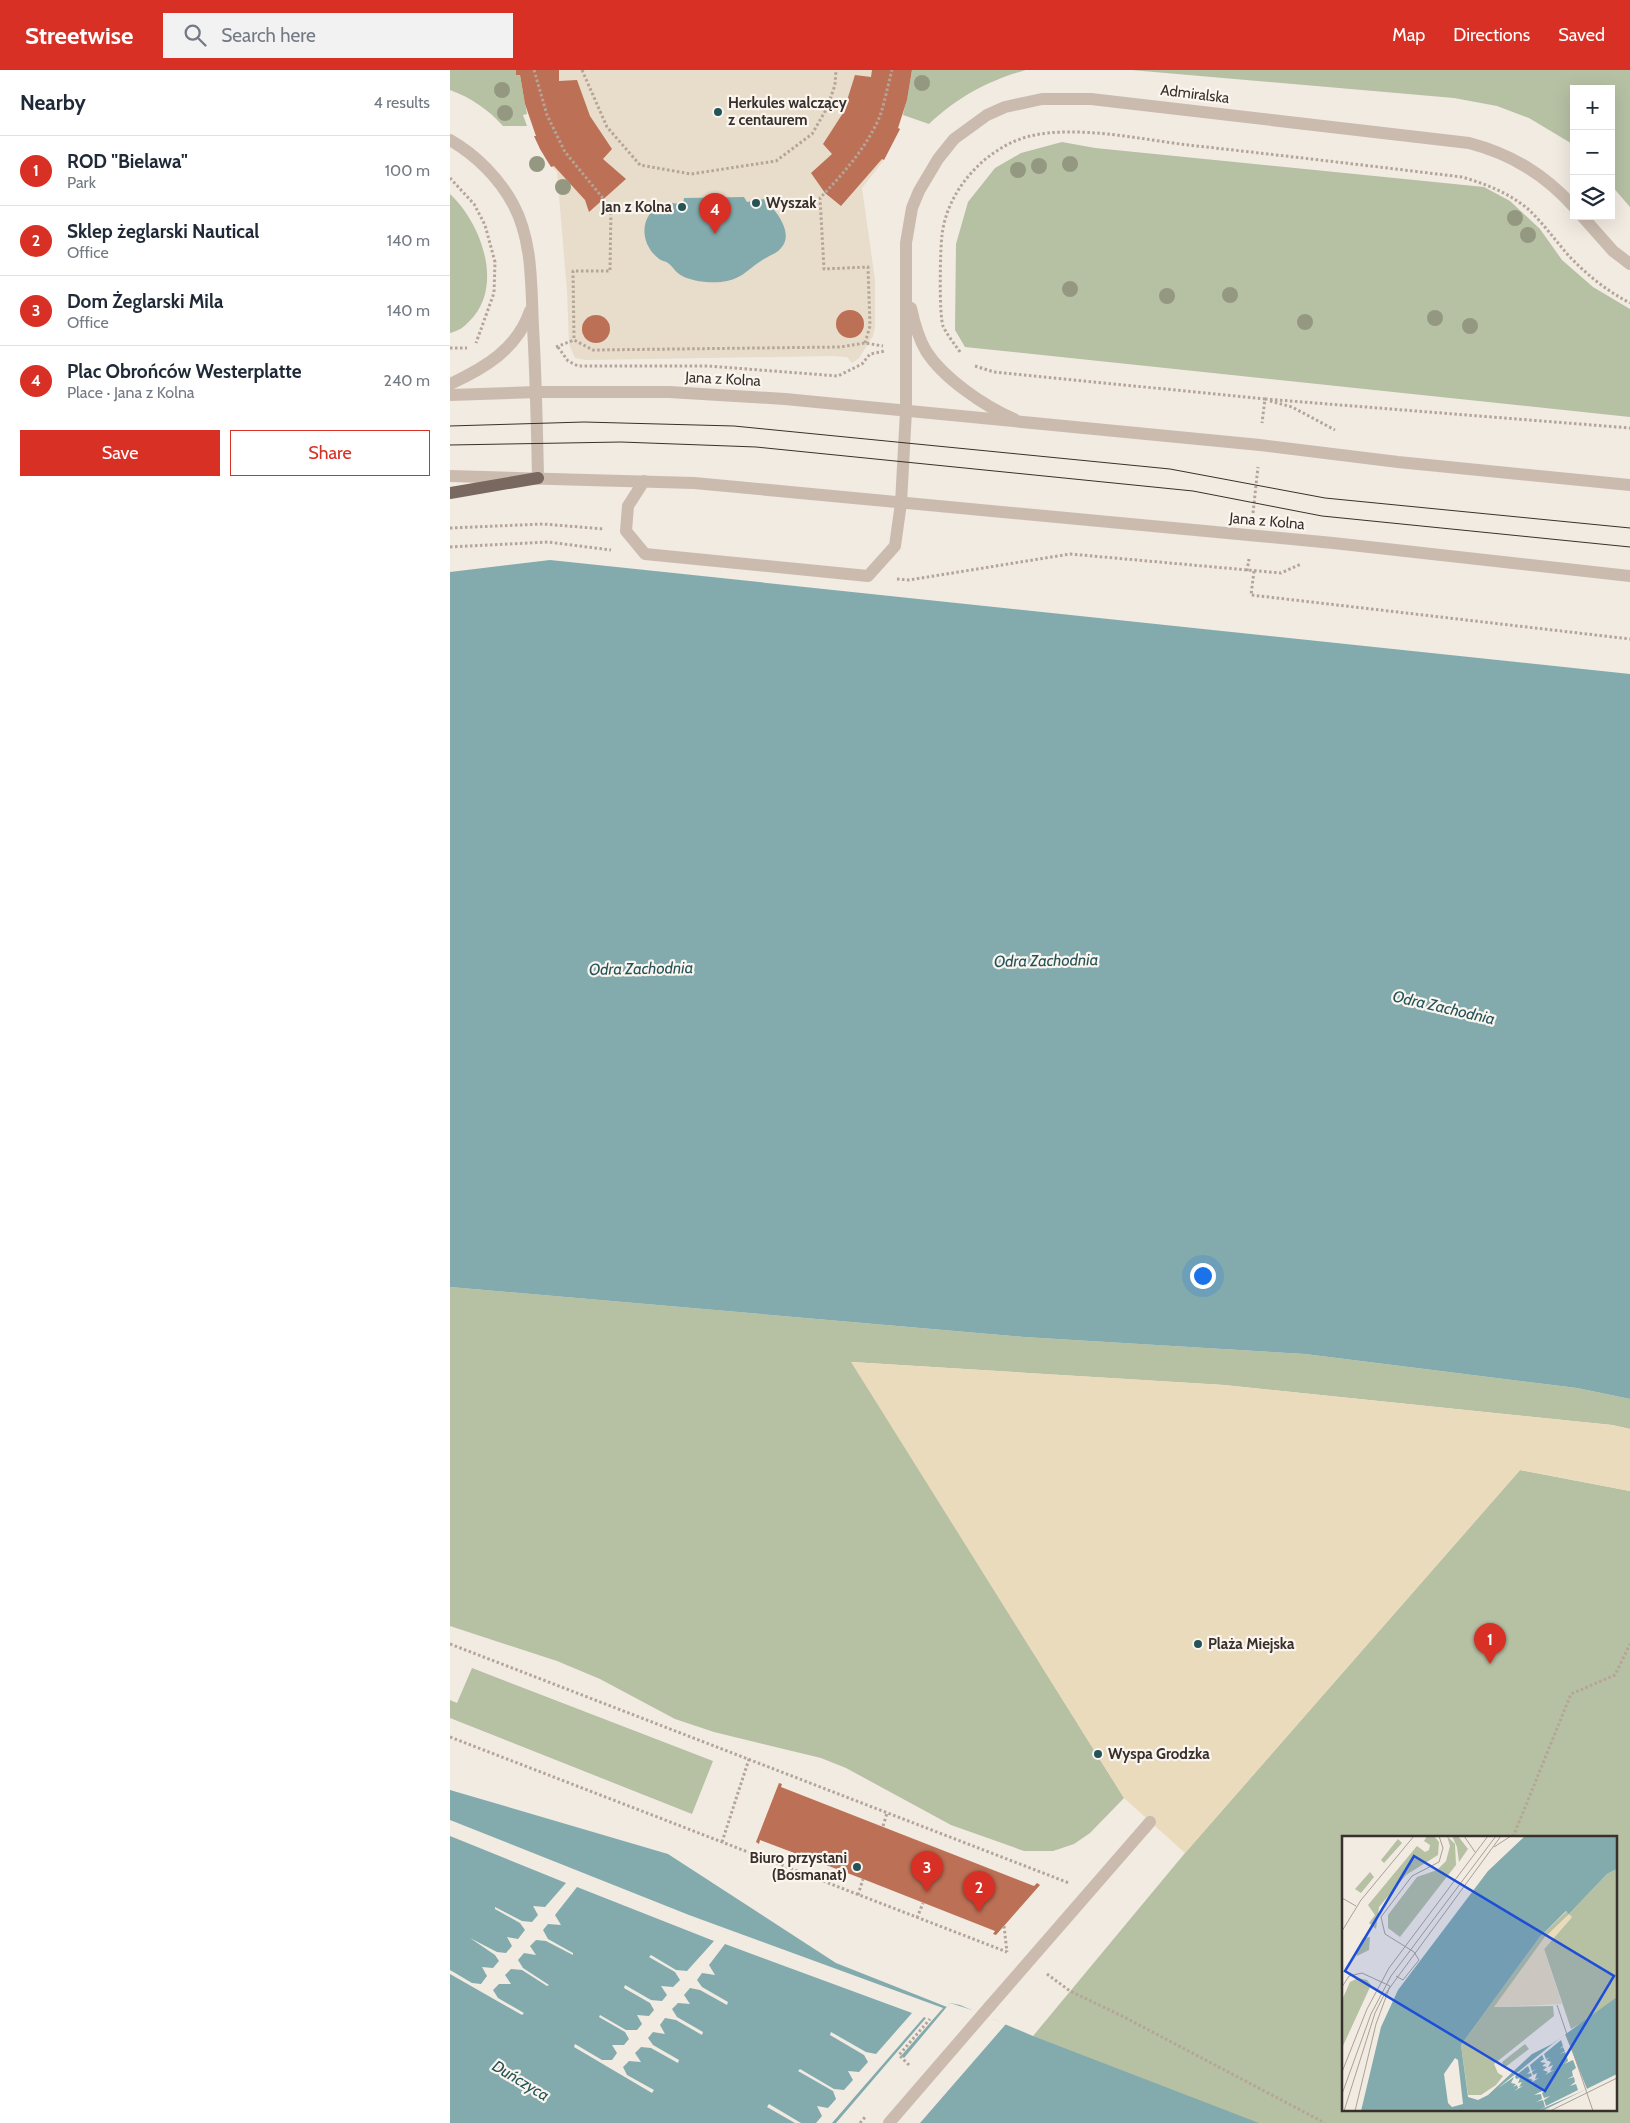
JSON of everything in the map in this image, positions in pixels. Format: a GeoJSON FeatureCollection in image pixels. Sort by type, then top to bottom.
{"type":"FeatureCollection","features":[{"type":"Feature","properties":{"kind":"main road"},"geometry":{"type":"LineString","coordinates":[[450,493],[538,478]]}},
{"type":"Feature","properties":{"kind":"street","name":"Admiralska"},"geometry":{"type":"LineString","coordinates":[[906,411],[906,243],[912,208],[927,177],[954,139],[987,115],[1005,107],[1042,99],[1091,99],[1469,142],[1491,148],[1530,168],[1549,182],[1570,203]]}},
{"type":"Feature","properties":{"kind":"street"},"geometry":{"type":"LineString","coordinates":[[450,140],[483,165],[513,204],[526,241],[537,392],[538,478]]}},
{"type":"Feature","properties":{"kind":"street"},"geometry":{"type":"LineString","coordinates":[[1585,220],[1594,232],[1630,264]]}},
{"type":"Feature","properties":{"kind":"street","name":"Admiralska"},"geometry":{"type":"LineString","coordinates":[[906,278],[913,315],[927,352],[970,394],[1002,414],[1024,422]]}},
{"type":"Feature","properties":{"kind":"street"},"geometry":{"type":"LineString","coordinates":[[450,384],[487,364],[508,348],[526,322],[532,307]]}},
{"type":"Feature","properties":{"kind":"street","name":"Jana z Kolna"},"geometry":{"type":"LineString","coordinates":[[450,395],[537,392],[669,392],[728,395],[1024,422],[1630,485]]}},
{"type":"Feature","properties":{"kind":"street"},"geometry":{"type":"LineString","coordinates":[[644,482],[628,506],[626,531],[645,554],[868,576],[895,546],[901,503],[906,411]]}},
{"type":"Feature","properties":{"kind":"street","name":"Jana z Kolna"},"geometry":{"type":"LineString","coordinates":[[450,476],[694,483],[1333,543],[1630,576]]}},
{"type":"Feature","properties":{"kind":"street"},"geometry":{"type":"LineString","coordinates":[[889,2123],[1150,1822]]}},
{"type":"Feature","properties":{"kind":"path"},"geometry":{"type":"LineString","coordinates":[[534,70],[547,115],[565,152],[610,208],[610,271],[573,271],[574,340]]}},
{"type":"Feature","properties":{"kind":"path"},"geometry":{"type":"LineString","coordinates":[[582,70],[607,128],[640,165],[691,174],[776,162],[812,134],[827,108],[835,86],[836,70]]}},
{"type":"Feature","properties":{"kind":"path"},"geometry":{"type":"LineString","coordinates":[[865,343],[870,326],[868,267],[824,269],[820,198],[851,164],[867,140],[880,116],[892,70]]}},
{"type":"Feature","properties":{"kind":"path"},"geometry":{"type":"LineString","coordinates":[[960,352],[943,325],[941,245],[945,220],[966,180],[989,155],[1017,140],[1046,134],[1088,134],[1462,177],[1479,182],[1511,197],[1527,209],[1590,276],[1612,293],[1630,303]]}},
{"type":"Feature","properties":{"kind":"path"},"geometry":{"type":"LineString","coordinates":[[450,178],[474,204],[485,225],[495,262],[494,293],[474,348]]}},
{"type":"Feature","properties":{"kind":"path"},"geometry":{"type":"LineString","coordinates":[[574,340],[593,350],[840,347],[865,343],[887,350],[870,354],[862,364],[838,376],[708,366],[578,366],[568,361],[563,351],[557,347],[574,340]]}},
{"type":"Feature","properties":{"kind":"path"},"geometry":{"type":"LineString","coordinates":[[1265,399],[1630,428]]}},
{"type":"Feature","properties":{"kind":"path"},"geometry":{"type":"LineString","coordinates":[[450,528],[543,524],[626,531]]}},
{"type":"Feature","properties":{"kind":"path"},"geometry":{"type":"LineString","coordinates":[[450,547],[548,542],[645,554]]}},
{"type":"Feature","properties":{"kind":"path"},"geometry":{"type":"LineString","coordinates":[[868,576],[909,580],[1070,554],[1247,571],[1249,556]]}},
{"type":"Feature","properties":{"kind":"path"},"geometry":{"type":"LineString","coordinates":[[1254,571],[1251,595],[1630,639]]}},
{"type":"Feature","properties":{"kind":"path"},"geometry":{"type":"LineString","coordinates":[[450,1644],[1090,1891]]}},
{"type":"Feature","properties":{"kind":"path"},"geometry":{"type":"LineString","coordinates":[[1513,1836],[1571,1694],[1615,1675],[1630,1644]]}},
{"type":"Feature","properties":{"kind":"path"},"geometry":{"type":"LineString","coordinates":[[450,1737],[1029,1961],[1070,1991],[1124,2016],[1325,2123]]}},
{"type":"Feature","properties":{"kind":"path"},"geometry":{"type":"LineString","coordinates":[[722,1842],[749,1759]]}},
{"type":"Feature","properties":{"kind":"path"},"geometry":{"type":"LineString","coordinates":[[882,1826],[887,1812]]}},
{"type":"Feature","properties":{"kind":"path"},"geometry":{"type":"LineString","coordinates":[[858,1895],[863,1879]]}},
{"type":"Feature","properties":{"kind":"path"},"geometry":{"type":"LineString","coordinates":[[917,1918],[923,1903]]}},
{"type":"Feature","properties":{"kind":"path"},"geometry":{"type":"LineString","coordinates":[[1004,1926],[1007,1953]]}},
{"type":"Feature","properties":{"kind":"path"},"geometry":{"type":"LineString","coordinates":[[910,2065],[899,2055],[930,2019]]}},
{"type":"Feature","properties":{"kind":"green space"},"geometry":{"type":"Polygon","coordinates":[[[450,70],[516,70],[516,75],[520,75],[527,114],[523,115],[527,126],[503,126],[479,105],[465,96],[450,90],[450,70]]]}},
{"type":"Feature","properties":{"kind":"green space"},"geometry":{"type":"Polygon","coordinates":[[[912,70],[1026,70],[998,79],[974,91],[940,114],[929,124],[903,115],[912,70]]]}},
{"type":"Feature","properties":{"kind":"green space"},"geometry":{"type":"Polygon","coordinates":[[[1131,70],[1630,70],[1630,207],[1615,190],[1615,85],[1570,85],[1570,143],[1529,118],[1497,106],[1454,98],[1131,70]]]}},
{"type":"Feature","properties":{"kind":"green space"},"geometry":{"type":"Polygon","coordinates":[[[1062,142],[1095,148],[1484,187],[1510,201],[1540,229],[1562,260],[1593,287],[1630,309],[1630,417],[965,347],[955,330],[956,244],[968,202],[995,168],[1021,153],[1062,142]]]}},
{"type":"Feature","properties":{"kind":"green space"},"geometry":{"type":"Polygon","coordinates":[[[450,194],[470,219],[478,235],[487,269],[487,286],[482,302],[474,316],[461,329],[450,333],[450,194]]]}},
{"type":"Feature","properties":{"kind":"green space"},"geometry":{"type":"Polygon","coordinates":[[[450,1287],[1024,1337],[1305,1354],[1577,1388],[1630,1399],[1630,1429],[1612,1425],[1224,1385],[852,1362],[1124,1798],[1090,1833],[1074,1844],[1053,1851],[1024,1851],[951,1825],[846,1768],[821,1758],[714,1732],[675,1719],[600,1679],[557,1661],[450,1626],[450,1287]]]}},
{"type":"Feature","properties":{"kind":"green space"},"geometry":{"type":"Polygon","coordinates":[[[1520,1470],[1630,1491],[1630,2123],[1131,2123],[1033,2036],[1185,1853],[1520,1470]]]}},
{"type":"Feature","properties":{"kind":"green space"},"geometry":{"type":"Polygon","coordinates":[[[472,1668],[713,1761],[692,1814],[450,1718],[450,1700],[457,1703],[472,1668]]]}},
{"type":"Feature","properties":{"kind":"sand","name":"Plaża Miejska"},"geometry":{"type":"Polygon","coordinates":[[[851,1362],[1224,1385],[1612,1425],[1630,1429],[1630,1491],[1520,1470],[1185,1853],[1124,1798],[851,1362]]]}},
{"type":"Feature","properties":{"kind":"shaded area"},"geometry":{"type":"Polygon","coordinates":[[[516,70],[912,70],[907,100],[898,128],[900,129],[884,160],[862,188],[875,280],[875,326],[873,336],[859,358],[852,363],[847,357],[832,356],[586,360],[575,358],[569,344],[567,291],[557,172],[546,160],[534,136],[536,136],[525,104],[520,75],[516,75],[516,70]]]}},
{"type":"Feature","properties":{"kind":"water"},"geometry":{"type":"Polygon","coordinates":[[[744,197],[747,202],[764,199],[778,215],[786,235],[785,242],[776,253],[738,277],[716,282],[702,282],[689,279],[679,274],[668,263],[659,259],[647,244],[644,229],[646,221],[656,208],[664,203],[683,204],[684,198],[744,197]]]}},
{"type":"Feature","properties":{"kind":"water","name":"Odra Zachodnia"},"geometry":{"type":"Polygon","coordinates":[[[550,560],[1630,674],[1630,1399],[1577,1388],[1305,1354],[1024,1337],[450,1287],[450,572],[550,560]]]}},
{"type":"Feature","properties":{"kind":"water","name":"Duńczyca"},"geometry":{"type":"Polygon","coordinates":[[[450,1790],[668,1854],[836,1963],[947,2007],[950,2003],[960,2005],[1033,2036],[1259,2123],[450,2123],[450,1790]]]}},
{"type":"Feature","properties":{"kind":"pier"},"geometry":{"type":"Polygon","coordinates":[[[450,1820],[689,1915],[943,2008],[901,2056],[904,2058],[950,2003],[972,2010],[974,2008],[1006,2024],[920,2123],[836,2123],[926,2018],[924,2017],[832,2123],[816,2123],[822,2116],[817,2106],[828,2108],[836,2099],[833,2091],[798,2071],[800,2069],[834,2089],[844,2090],[853,2080],[848,2071],[859,2072],[868,2062],[864,2055],[830,2035],[831,2032],[866,2052],[876,2054],[912,2013],[725,1944],[709,1965],[715,1975],[702,1973],[697,1980],[702,1987],[728,2002],[727,2005],[700,1990],[690,1988],[684,1995],[690,2004],[678,2003],[672,2009],[677,2017],[703,2032],[702,2035],[676,2020],[665,2018],[660,2025],[665,2034],[653,2032],[648,2038],[653,2045],[679,2060],[678,2063],[651,2048],[641,2047],[635,2053],[641,2062],[629,2061],[623,2067],[627,2075],[654,2090],[652,2093],[574,2047],[575,2044],[602,2060],[612,2060],[617,2053],[612,2045],[624,2045],[629,2039],[625,2032],[599,2017],[600,2015],[626,2030],[637,2030],[642,2024],[637,2015],[649,2016],[654,2010],[650,2003],[624,1988],[625,1985],[651,2000],[662,2001],[667,1995],[661,1986],[673,1987],[680,1980],[675,1972],[649,1957],[651,1955],[676,1970],[687,1971],[714,1941],[577,1887],[555,1915],[561,1925],[548,1924],[543,1930],[548,1939],[573,1953],[573,1955],[546,1941],[536,1940],[530,1946],[536,1955],[524,1953],[518,1960],[523,1968],[549,1985],[547,1986],[522,1970],[511,1969],[505,1975],[511,1984],[499,1984],[493,1990],[498,1998],[524,2013],[522,2015],[450,1974],[450,1970],[472,1983],[481,1984],[487,1976],[482,1967],[493,1968],[499,1961],[495,1955],[470,1938],[497,1952],[506,1953],[512,1946],[507,1937],[518,1939],[525,1930],[520,1923],[495,1909],[495,1907],[522,1921],[532,1922],[538,1915],[533,1906],[545,1907],[566,1883],[450,1836],[450,1820]]]}},
{"type":"Feature","properties":{"kind":"pier"},"geometry":{"type":"Polygon","coordinates":[[[769,2104],[801,2123],[795,2123],[767,2107],[769,2104]]]}},
{"type":"Feature","properties":{"kind":"building"},"geometry":{"type":"Polygon","coordinates":[[[516,70],[559,70],[559,81],[577,80],[590,116],[612,149],[603,159],[626,179],[589,212],[585,200],[554,166],[551,167],[540,149],[534,136],[536,136],[525,104],[520,75],[516,75],[516,70]]]}},
{"type":"Feature","properties":{"kind":"building"},"geometry":{"type":"Polygon","coordinates":[[[872,70],[912,70],[907,100],[898,128],[900,129],[884,160],[882,159],[841,206],[825,193],[811,173],[832,154],[823,144],[843,113],[855,75],[871,77],[872,70]]]}},
{"type":"Feature","properties":{"kind":"building"},"geometry":{"type":"Polygon","coordinates":[[[850,310],[860,314],[864,324],[860,334],[850,338],[840,334],[836,324],[840,314],[850,310]]]}},
{"type":"Feature","properties":{"kind":"building"},"geometry":{"type":"Polygon","coordinates":[[[596,315],[606,319],[610,329],[606,339],[596,343],[586,339],[582,329],[586,319],[596,315]]]}},
{"type":"Feature","properties":{"kind":"building"},"geometry":{"type":"Polygon","coordinates":[[[779,1783],[782,1784],[781,1787],[1034,1886],[1037,1883],[1040,1885],[996,1935],[993,1934],[995,1931],[863,1879],[760,1840],[759,1844],[756,1842],[779,1783]]]}},
{"type":"Feature","properties":{"kind":"tram line"},"geometry":{"type":"LineString","coordinates":[[450,426],[584,422],[734,426],[1170,469],[1325,498],[1630,528]]}},
{"type":"Feature","properties":{"kind":"tram line"},"geometry":{"type":"LineString","coordinates":[[450,445],[621,442],[756,447],[1193,491],[1322,516],[1630,547]]}},
{"type":"Feature","properties":{"kind":"place","name":"Herkules walczący z centaurem"},"geometry":{"type":"Point","coordinates":[718,112]}},
{"type":"Feature","properties":{"kind":"place","name":"Wyszak"},"geometry":{"type":"Point","coordinates":[756,203]}},
{"type":"Feature","properties":{"kind":"place","name":"Jan z Kolna"},"geometry":{"type":"Point","coordinates":[682,207]}},
{"type":"Feature","properties":{"kind":"place","name":"Plac Obrońców Westerplatte"},"geometry":{"type":"Point","coordinates":[715,234]}},
{"type":"Feature","properties":{"kind":"place","name":"Plaża Miejska"},"geometry":{"type":"Point","coordinates":[1198,1644]}},
{"type":"Feature","properties":{"kind":"place","name":"ROD \"Bielawa\""},"geometry":{"type":"Point","coordinates":[1490,1664]}},
{"type":"Feature","properties":{"kind":"place","name":"Wyspa Grodzka"},"geometry":{"type":"Point","coordinates":[1098,1754]}},
{"type":"Feature","properties":{"kind":"place","name":"Biuro przystani (Bosmanat)"},"geometry":{"type":"Point","coordinates":[857,1867]}},
{"type":"Feature","properties":{"kind":"place","name":"Dom Żeglarski Mila"},"geometry":{"type":"Point","coordinates":[927,1892]}},
{"type":"Feature","properties":{"kind":"place","name":"Sklep żeglarski Nautical"},"geometry":{"type":"Point","coordinates":[979,1912]}}]}
